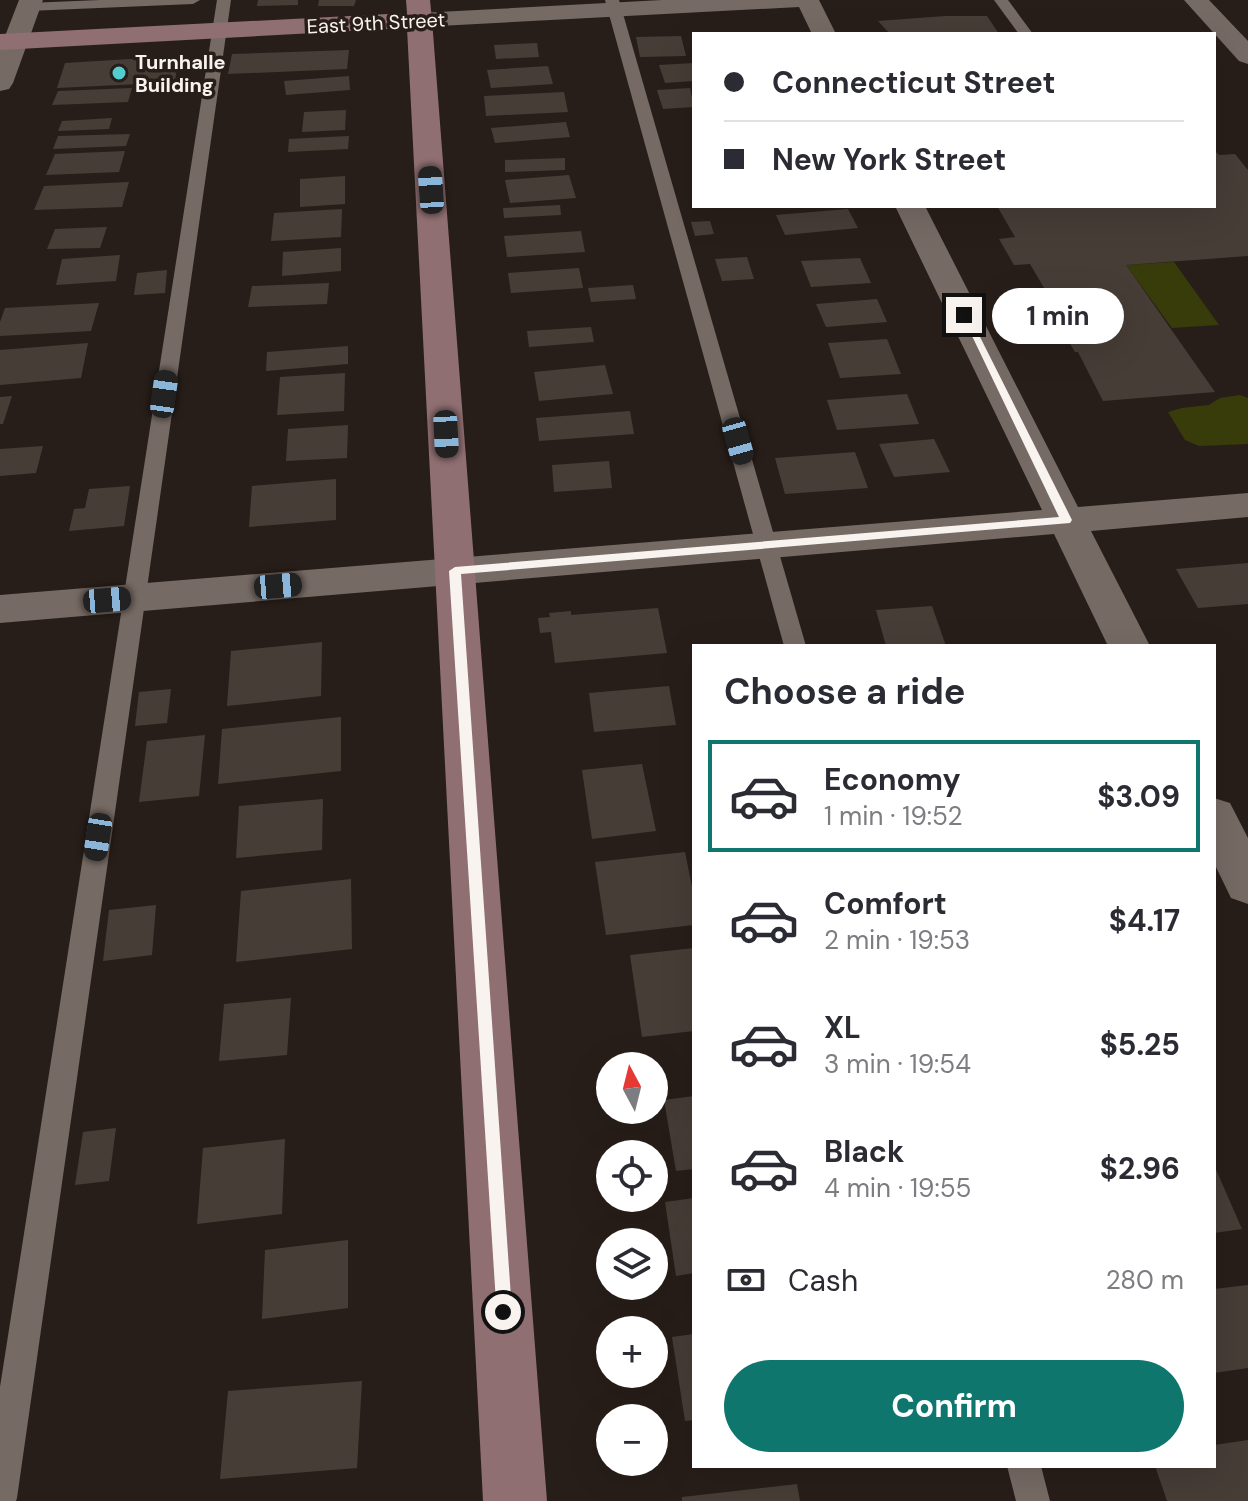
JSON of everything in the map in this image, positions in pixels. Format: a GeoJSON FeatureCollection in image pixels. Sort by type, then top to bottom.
{"type":"FeatureCollection","features":[{"type":"Feature","properties":{"kind":"street","name":"East 9th Street"},"geometry":{"type":"LineString","coordinates":[[8,42],[219,31],[419,10],[799,0]]}},
{"type":"Feature","properties":{"kind":"street"},"geometry":{"type":"LineString","coordinates":[[807,0],[823,32]]}},
{"type":"Feature","properties":{"kind":"street"},"geometry":{"type":"LineString","coordinates":[[1196,0],[1248,56]]}},
{"type":"Feature","properties":{"kind":"street"},"geometry":{"type":"LineString","coordinates":[[0,83],[8,42],[29,4]]}},
{"type":"Feature","properties":{"kind":"street"},"geometry":{"type":"LineString","coordinates":[[419,10],[515,1501]]}},
{"type":"Feature","properties":{"kind":"street"},"geometry":{"type":"LineString","coordinates":[[911,208],[1128,644]]}},
{"type":"Feature","properties":{"kind":"street"},"geometry":{"type":"LineString","coordinates":[[0,609],[1248,505]]}},
{"type":"Feature","properties":{"kind":"street"},"geometry":{"type":"LineString","coordinates":[[1216,820],[1248,884]]}},
{"type":"Feature","properties":{"kind":"lane"},"geometry":{"type":"LineString","coordinates":[[29,4],[193,0]]}},
{"type":"Feature","properties":{"kind":"lane"},"geometry":{"type":"LineString","coordinates":[[0,1498],[224,0]]}},
{"type":"Feature","properties":{"kind":"lane"},"geometry":{"type":"LineString","coordinates":[[1001,0],[1025,32]]}},
{"type":"Feature","properties":{"kind":"lane"},"geometry":{"type":"LineString","coordinates":[[613,5],[794,644]]}},
{"type":"Feature","properties":{"kind":"lane"},"geometry":{"type":"LineString","coordinates":[[1025,1468],[1033,1501]]}},
{"type":"Feature","properties":{"kind":"green space"},"geometry":{"type":"Polygon","coordinates":[[[1174,262],[1219,325],[1172,328],[1126,265],[1174,262]]]}},
{"type":"Feature","properties":{"kind":"green space"},"geometry":{"type":"Polygon","coordinates":[[[1240,395],[1248,398],[1248,444],[1199,446],[1185,440],[1168,412],[1209,405],[1220,398],[1240,395]]]}},
{"type":"Feature","properties":{"kind":"building"},"geometry":{"type":"Polygon","coordinates":[[[258,0],[298,0],[298,5],[257,6],[258,0]]]}},
{"type":"Feature","properties":{"kind":"building"},"geometry":{"type":"Polygon","coordinates":[[[319,0],[356,0],[354,6],[318,6],[319,0]]]}},
{"type":"Feature","properties":{"kind":"building"},"geometry":{"type":"Polygon","coordinates":[[[987,16],[998,32],[888,32],[878,21],[987,16]]]}},
{"type":"Feature","properties":{"kind":"building"},"geometry":{"type":"Polygon","coordinates":[[[681,36],[686,56],[640,57],[636,37],[681,36]]]}},
{"type":"Feature","properties":{"kind":"building"},"geometry":{"type":"Polygon","coordinates":[[[537,43],[539,57],[496,59],[494,45],[537,43]]]}},
{"type":"Feature","properties":{"kind":"building"},"geometry":{"type":"Polygon","coordinates":[[[349,50],[347,69],[228,74],[232,54],[349,50]]]}},
{"type":"Feature","properties":{"kind":"building","name":"Turnhalle Building"},"geometry":{"type":"Polygon","coordinates":[[[179,56],[174,86],[139,88],[140,84],[57,88],[65,63],[179,56]]]}},
{"type":"Feature","properties":{"kind":"building"},"geometry":{"type":"Polygon","coordinates":[[[692,63],[692,81],[665,83],[659,65],[692,63]]]}},
{"type":"Feature","properties":{"kind":"building"},"geometry":{"type":"Polygon","coordinates":[[[548,66],[553,84],[491,88],[487,70],[548,66]]]}},
{"type":"Feature","properties":{"kind":"building"},"geometry":{"type":"Polygon","coordinates":[[[349,76],[350,90],[286,95],[284,81],[349,76]]]}},
{"type":"Feature","properties":{"kind":"building"},"geometry":{"type":"Polygon","coordinates":[[[132,88],[128,102],[52,105],[58,91],[132,88]]]}},
{"type":"Feature","properties":{"kind":"building"},"geometry":{"type":"Polygon","coordinates":[[[690,88],[692,107],[663,109],[657,90],[690,88]]]}},
{"type":"Feature","properties":{"kind":"building"},"geometry":{"type":"Polygon","coordinates":[[[564,92],[568,112],[486,116],[484,96],[564,92]]]}},
{"type":"Feature","properties":{"kind":"building"},"geometry":{"type":"Polygon","coordinates":[[[346,110],[345,130],[302,132],[304,112],[346,110]]]}},
{"type":"Feature","properties":{"kind":"building"},"geometry":{"type":"Polygon","coordinates":[[[112,118],[109,129],[58,131],[62,121],[112,118]]]}},
{"type":"Feature","properties":{"kind":"building"},"geometry":{"type":"Polygon","coordinates":[[[566,122],[570,137],[495,143],[491,128],[566,122]]]}},
{"type":"Feature","properties":{"kind":"building"},"geometry":{"type":"Polygon","coordinates":[[[130,134],[126,146],[53,149],[58,136],[130,134]]]}},
{"type":"Feature","properties":{"kind":"building"},"geometry":{"type":"Polygon","coordinates":[[[349,136],[348,149],[288,152],[289,139],[349,136]]]}},
{"type":"Feature","properties":{"kind":"building"},"geometry":{"type":"Polygon","coordinates":[[[125,151],[119,172],[46,175],[55,154],[125,151]]]}},
{"type":"Feature","properties":{"kind":"building"},"geometry":{"type":"Polygon","coordinates":[[[1216,152],[1219,155],[1235,154],[1248,170],[1248,256],[1126,265],[1215,392],[1103,401],[1078,352],[1075,352],[1057,322],[1064,322],[1030,264],[1014,265],[999,239],[1015,237],[998,208],[1216,208],[1216,152]]]}},
{"type":"Feature","properties":{"kind":"building"},"geometry":{"type":"Polygon","coordinates":[[[565,158],[565,170],[505,172],[505,160],[565,158]]]}},
{"type":"Feature","properties":{"kind":"building"},"geometry":{"type":"Polygon","coordinates":[[[569,175],[576,198],[510,203],[505,180],[569,175]]]}},
{"type":"Feature","properties":{"kind":"building"},"geometry":{"type":"Polygon","coordinates":[[[345,176],[345,204],[300,207],[300,179],[345,176]]]}},
{"type":"Feature","properties":{"kind":"building"},"geometry":{"type":"Polygon","coordinates":[[[129,182],[122,207],[34,210],[44,186],[129,182]]]}},
{"type":"Feature","properties":{"kind":"building"},"geometry":{"type":"Polygon","coordinates":[[[560,205],[561,215],[504,218],[503,208],[560,205]]]}},
{"type":"Feature","properties":{"kind":"building"},"geometry":{"type":"Polygon","coordinates":[[[342,209],[341,237],[271,241],[274,213],[342,209]]]}},
{"type":"Feature","properties":{"kind":"building"},"geometry":{"type":"Polygon","coordinates":[[[848,209],[858,228],[785,235],[776,215],[848,209]]]}},
{"type":"Feature","properties":{"kind":"building"},"geometry":{"type":"Polygon","coordinates":[[[710,221],[714,234],[695,236],[691,222],[710,221]]]}},
{"type":"Feature","properties":{"kind":"building"},"geometry":{"type":"Polygon","coordinates":[[[107,227],[100,248],[47,249],[55,229],[107,227]]]}},
{"type":"Feature","properties":{"kind":"building"},"geometry":{"type":"Polygon","coordinates":[[[581,231],[585,252],[507,257],[504,236],[581,231]]]}},
{"type":"Feature","properties":{"kind":"building"},"geometry":{"type":"Polygon","coordinates":[[[341,248],[341,271],[282,276],[283,252],[341,248]]]}},
{"type":"Feature","properties":{"kind":"building"},"geometry":{"type":"Polygon","coordinates":[[[120,255],[116,281],[56,285],[62,259],[120,255]]]}},
{"type":"Feature","properties":{"kind":"building"},"geometry":{"type":"Polygon","coordinates":[[[747,257],[754,279],[722,281],[715,259],[747,257]]]}},
{"type":"Feature","properties":{"kind":"building"},"geometry":{"type":"Polygon","coordinates":[[[860,258],[871,283],[811,287],[801,261],[860,258]]]}},
{"type":"Feature","properties":{"kind":"building"},"geometry":{"type":"Polygon","coordinates":[[[579,268],[583,288],[511,293],[508,273],[579,268]]]}},
{"type":"Feature","properties":{"kind":"building"},"geometry":{"type":"Polygon","coordinates":[[[167,270],[165,293],[134,295],[137,273],[167,270]]]}},
{"type":"Feature","properties":{"kind":"building"},"geometry":{"type":"Polygon","coordinates":[[[329,283],[327,304],[248,307],[252,286],[329,283]]]}},
{"type":"Feature","properties":{"kind":"building"},"geometry":{"type":"Polygon","coordinates":[[[633,285],[636,299],[591,302],[588,288],[633,285]]]}},
{"type":"Feature","properties":{"kind":"building"},"geometry":{"type":"Polygon","coordinates":[[[877,299],[887,322],[826,327],[816,304],[877,299]]]}},
{"type":"Feature","properties":{"kind":"building"},"geometry":{"type":"Polygon","coordinates":[[[99,303],[91,331],[0,336],[0,322],[5,308],[99,303]]]}},
{"type":"Feature","properties":{"kind":"building"},"geometry":{"type":"Polygon","coordinates":[[[591,327],[594,342],[529,347],[527,331],[591,327]]]}},
{"type":"Feature","properties":{"kind":"building"},"geometry":{"type":"Polygon","coordinates":[[[887,339],[901,374],[840,378],[828,343],[887,339]]]}},
{"type":"Feature","properties":{"kind":"building"},"geometry":{"type":"Polygon","coordinates":[[[88,343],[81,378],[0,385],[0,350],[88,343]]]}},
{"type":"Feature","properties":{"kind":"building"},"geometry":{"type":"Polygon","coordinates":[[[348,346],[348,364],[266,371],[267,352],[348,346]]]}},
{"type":"Feature","properties":{"kind":"building"},"geometry":{"type":"Polygon","coordinates":[[[605,365],[613,394],[539,401],[534,372],[605,365]]]}},
{"type":"Feature","properties":{"kind":"building"},"geometry":{"type":"Polygon","coordinates":[[[345,373],[344,411],[277,415],[280,377],[345,373]]]}},
{"type":"Feature","properties":{"kind":"building"},"geometry":{"type":"Polygon","coordinates":[[[907,394],[919,424],[837,430],[827,400],[907,394]]]}},
{"type":"Feature","properties":{"kind":"building"},"geometry":{"type":"Polygon","coordinates":[[[12,396],[3,424],[0,424],[0,397],[12,396]]]}},
{"type":"Feature","properties":{"kind":"building"},"geometry":{"type":"Polygon","coordinates":[[[630,411],[634,434],[539,441],[536,418],[630,411]]]}},
{"type":"Feature","properties":{"kind":"building"},"geometry":{"type":"Polygon","coordinates":[[[348,425],[347,458],[286,461],[288,429],[348,425]]]}},
{"type":"Feature","properties":{"kind":"building"},"geometry":{"type":"Polygon","coordinates":[[[934,439],[950,472],[894,477],[879,444],[934,439]]]}},
{"type":"Feature","properties":{"kind":"building"},"geometry":{"type":"Polygon","coordinates":[[[43,446],[36,473],[0,476],[0,449],[43,446]]]}},
{"type":"Feature","properties":{"kind":"building"},"geometry":{"type":"Polygon","coordinates":[[[855,452],[868,488],[785,494],[775,458],[855,452]]]}},
{"type":"Feature","properties":{"kind":"building"},"geometry":{"type":"Polygon","coordinates":[[[609,461],[612,488],[554,492],[552,465],[609,461]]]}},
{"type":"Feature","properties":{"kind":"building"},"geometry":{"type":"Polygon","coordinates":[[[336,479],[336,520],[249,527],[252,486],[336,479]]]}},
{"type":"Feature","properties":{"kind":"building"},"geometry":{"type":"Polygon","coordinates":[[[130,486],[124,526],[69,531],[74,509],[85,508],[89,489],[130,486]]]}},
{"type":"Feature","properties":{"kind":"building"},"geometry":{"type":"Polygon","coordinates":[[[1248,563],[1248,604],[1198,608],[1176,569],[1248,563]]]}},
{"type":"Feature","properties":{"kind":"building"},"geometry":{"type":"Polygon","coordinates":[[[932,606],[945,644],[885,644],[876,610],[932,606]]]}},
{"type":"Feature","properties":{"kind":"building"},"geometry":{"type":"Polygon","coordinates":[[[658,608],[667,653],[555,663],[551,632],[540,633],[538,618],[550,617],[549,613],[571,611],[571,615],[658,608]]]}},
{"type":"Feature","properties":{"kind":"building"},"geometry":{"type":"Polygon","coordinates":[[[322,642],[321,696],[227,706],[231,651],[322,642]]]}},
{"type":"Feature","properties":{"kind":"building"},"geometry":{"type":"Polygon","coordinates":[[[669,686],[676,725],[594,732],[589,693],[669,686]]]}},
{"type":"Feature","properties":{"kind":"building"},"geometry":{"type":"Polygon","coordinates":[[[171,689],[167,723],[135,726],[139,692],[171,689]]]}},
{"type":"Feature","properties":{"kind":"building"},"geometry":{"type":"Polygon","coordinates":[[[341,717],[341,771],[218,784],[222,729],[341,717]]]}},
{"type":"Feature","properties":{"kind":"building"},"geometry":{"type":"Polygon","coordinates":[[[205,735],[199,796],[139,802],[147,741],[205,735]]]}},
{"type":"Feature","properties":{"kind":"building"},"geometry":{"type":"Polygon","coordinates":[[[642,764],[656,831],[592,839],[582,770],[642,764]]]}},
{"type":"Feature","properties":{"kind":"building"},"geometry":{"type":"Polygon","coordinates":[[[323,799],[322,850],[236,858],[239,806],[323,799]]]}},
{"type":"Feature","properties":{"kind":"building"},"geometry":{"type":"Polygon","coordinates":[[[685,852],[692,887],[692,925],[606,935],[595,862],[685,852]]]}},
{"type":"Feature","properties":{"kind":"building"},"geometry":{"type":"Polygon","coordinates":[[[351,879],[352,949],[236,962],[241,891],[351,879]]]}},
{"type":"Feature","properties":{"kind":"building"},"geometry":{"type":"Polygon","coordinates":[[[156,905],[152,955],[103,961],[109,910],[156,905]]]}},
{"type":"Feature","properties":{"kind":"building"},"geometry":{"type":"Polygon","coordinates":[[[692,948],[692,1031],[642,1037],[630,955],[692,948]]]}},
{"type":"Feature","properties":{"kind":"building"},"geometry":{"type":"Polygon","coordinates":[[[291,998],[287,1055],[219,1061],[224,1004],[291,998]]]}},
{"type":"Feature","properties":{"kind":"building"},"geometry":{"type":"Polygon","coordinates":[[[692,1096],[692,1169],[676,1171],[668,1124],[668,1099],[692,1096]]]}},
{"type":"Feature","properties":{"kind":"building"},"geometry":{"type":"Polygon","coordinates":[[[116,1128],[109,1181],[75,1185],[83,1132],[116,1128]]]}},
{"type":"Feature","properties":{"kind":"building"},"geometry":{"type":"Polygon","coordinates":[[[285,1139],[282,1214],[197,1224],[203,1148],[285,1139]]]}},
{"type":"Feature","properties":{"kind":"building"},"geometry":{"type":"Polygon","coordinates":[[[1216,1170],[1242,1229],[1216,1233],[1216,1170]]]}},
{"type":"Feature","properties":{"kind":"building"},"geometry":{"type":"Polygon","coordinates":[[[692,1198],[692,1273],[676,1276],[666,1212],[668,1202],[692,1198]]]}},
{"type":"Feature","properties":{"kind":"building"},"geometry":{"type":"Polygon","coordinates":[[[348,1240],[348,1308],[262,1319],[265,1250],[348,1240]]]}},
{"type":"Feature","properties":{"kind":"building"},"geometry":{"type":"Polygon","coordinates":[[[1248,1285],[1248,1368],[1216,1373],[1216,1289],[1248,1285]]]}},
{"type":"Feature","properties":{"kind":"building"},"geometry":{"type":"Polygon","coordinates":[[[692,1334],[692,1420],[685,1421],[672,1337],[692,1334]]]}},
{"type":"Feature","properties":{"kind":"building"},"geometry":{"type":"Polygon","coordinates":[[[362,1381],[357,1468],[220,1479],[228,1391],[362,1381]]]}},
{"type":"Feature","properties":{"kind":"building"},"geometry":{"type":"Polygon","coordinates":[[[1248,1440],[1248,1501],[1167,1501],[1156,1468],[1216,1468],[1216,1445],[1248,1440]]]}},
{"type":"Feature","properties":{"kind":"building"},"geometry":{"type":"Polygon","coordinates":[[[797,1484],[800,1501],[682,1501],[682,1497],[797,1484]]]}},
{"type":"Feature","properties":{"kind":"place","name":"Turnhalle Building"},"geometry":{"type":"Point","coordinates":[119,73]}},
{"type":"Feature","properties":{"kind":"route"},"geometry":{"type":"LineString","coordinates":[[503,1312],[455,571],[1066,520],[964,315]]}}]}
